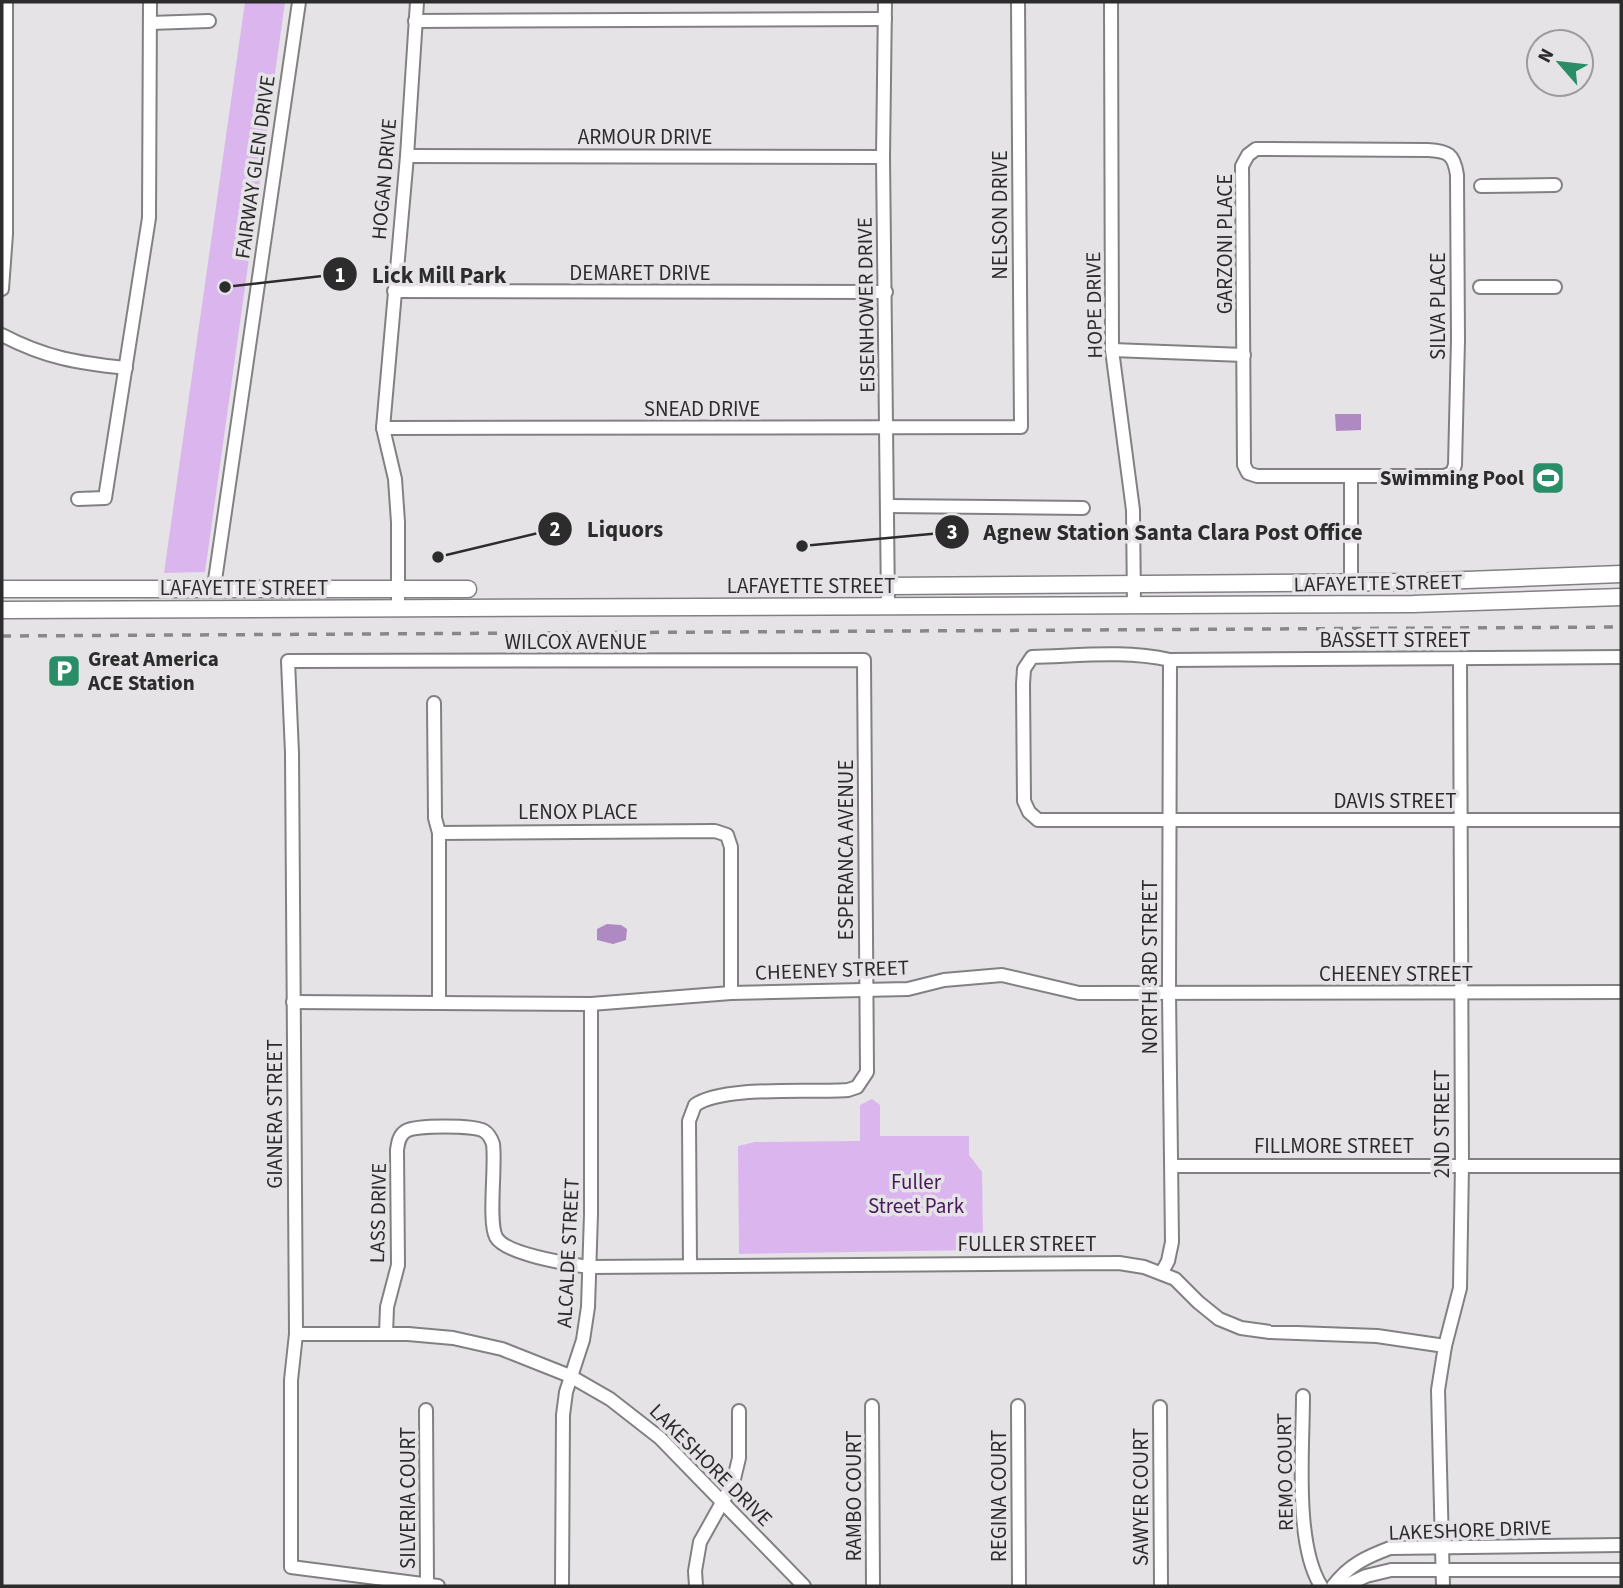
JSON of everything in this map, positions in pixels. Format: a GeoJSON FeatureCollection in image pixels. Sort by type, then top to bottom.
{"type":"FeatureCollection","features":[{"type":"Feature","properties":{"kind":"main road","name":"LAFAYETTE STREET"},"geometry":{"type":"LineString","coordinates":[[888,586],[1476,580],[1621,574]]}},
{"type":"Feature","properties":{"kind":"main road","name":"LAFAYETTE STREET"},"geometry":{"type":"LineString","coordinates":[[2,589],[468,589]]}},
{"type":"Feature","properties":{"kind":"main road","name":"LAFAYETTE STREET"},"geometry":{"type":"LineString","coordinates":[[2,610],[1134,606],[1439,603],[1621,597]]}},
{"type":"Feature","properties":{"kind":"street"},"geometry":{"type":"LineString","coordinates":[[2,289],[6,2]]}},
{"type":"Feature","properties":{"kind":"street"},"geometry":{"type":"LineString","coordinates":[[78,499],[104,498],[149,218],[150,2]]}},
{"type":"Feature","properties":{"kind":"street","name":"FAIRWAY GLEN DRIVE"},"geometry":{"type":"LineString","coordinates":[[214,587],[299,2]]}},
{"type":"Feature","properties":{"kind":"street","name":"HOGAN DRIVE"},"geometry":{"type":"LineString","coordinates":[[398,609],[395,479],[383,428],[407,156],[417,2]]}},
{"type":"Feature","properties":{"kind":"street","name":"EISENHOWER DRIVE"},"geometry":{"type":"LineString","coordinates":[[885,2],[883,157],[888,607]]}},
{"type":"Feature","properties":{"kind":"street","name":"NELSON DRIVE"},"geometry":{"type":"LineString","coordinates":[[1018,2],[1021,428]]}},
{"type":"Feature","properties":{"kind":"street","name":"HOPE DRIVE"},"geometry":{"type":"LineString","coordinates":[[1111,2],[1112,350],[1133,510],[1134,606]]}},
{"type":"Feature","properties":{"kind":"street"},"geometry":{"type":"LineString","coordinates":[[415,21],[885,19]]}},
{"type":"Feature","properties":{"kind":"street"},"geometry":{"type":"LineString","coordinates":[[150,23],[209,21]]}},
{"type":"Feature","properties":{"kind":"street","name":"GARZONI PLACE"},"geometry":{"type":"LineString","coordinates":[[1351,477],[1257,477],[1248,474],[1244,465],[1242,166],[1255,149],[1427,150]]}},
{"type":"Feature","properties":{"kind":"street","name":"SILVA PLACE"},"geometry":{"type":"LineString","coordinates":[[1351,477],[1444,476],[1452,473],[1455,465],[1458,340],[1457,175],[1455,162],[1450,155],[1427,150]]}},
{"type":"Feature","properties":{"kind":"street","name":"ARMOUR DRIVE"},"geometry":{"type":"LineString","coordinates":[[407,156],[883,157]]}},
{"type":"Feature","properties":{"kind":"street"},"geometry":{"type":"LineString","coordinates":[[1481,186],[1555,185]]}},
{"type":"Feature","properties":{"kind":"street"},"geometry":{"type":"LineString","coordinates":[[1480,287],[1555,287]]}},
{"type":"Feature","properties":{"kind":"street","name":"DEMARET DRIVE"},"geometry":{"type":"LineString","coordinates":[[394,291],[886,292]]}},
{"type":"Feature","properties":{"kind":"street"},"geometry":{"type":"LineString","coordinates":[[2,335],[50,356],[126,368]]}},
{"type":"Feature","properties":{"kind":"street"},"geometry":{"type":"LineString","coordinates":[[1112,350],[1244,355]]}},
{"type":"Feature","properties":{"kind":"street","name":"SNEAD DRIVE"},"geometry":{"type":"LineString","coordinates":[[383,428],[1021,428]]}},
{"type":"Feature","properties":{"kind":"street"},"geometry":{"type":"LineString","coordinates":[[1351,477],[1351,582]]}},
{"type":"Feature","properties":{"kind":"street"},"geometry":{"type":"LineString","coordinates":[[887,506],[1083,508]]}},
{"type":"Feature","properties":{"kind":"street","name":"BASSETT STREET"},"geometry":{"type":"LineString","coordinates":[[1169,819],[1048,821],[1038,820],[1032,815],[1024,801],[1023,684],[1024,669],[1032,657],[1116,654],[1170,660],[1621,657]]}},
{"type":"Feature","properties":{"kind":"street","name":"2ND STREET"},"geometry":{"type":"LineString","coordinates":[[1443,1586],[1438,1390],[1445,1346],[1460,1289],[1460,659]]}},
{"type":"Feature","properties":{"kind":"street","name":"WILCOX AVENUE"},"geometry":{"type":"LineString","coordinates":[[288,662],[864,660]]}},
{"type":"Feature","properties":{"kind":"street","name":"ESPERANCA AVENUE"},"geometry":{"type":"LineString","coordinates":[[690,1266],[689,1121],[695,1105],[710,1098],[752,1092],[839,1091],[857,1087],[867,1072],[864,660]]}},
{"type":"Feature","properties":{"kind":"street","name":"NORTH 3RD STREET"},"geometry":{"type":"LineString","coordinates":[[1162,1272],[1172,1242],[1169,993],[1170,660]]}},
{"type":"Feature","properties":{"kind":"street","name":"GIANERA STREET"},"geometry":{"type":"LineString","coordinates":[[288,662],[291,686],[296,1334],[291,1380],[291,1567],[432,1586]]}},
{"type":"Feature","properties":{"kind":"street"},"geometry":{"type":"LineString","coordinates":[[433,702],[435,818],[439,833],[439,1002]]}},
{"type":"Feature","properties":{"kind":"street","name":"DAVIS STREET"},"geometry":{"type":"LineString","coordinates":[[1169,819],[1621,820]]}},
{"type":"Feature","properties":{"kind":"street","name":"LENOX PLACE"},"geometry":{"type":"LineString","coordinates":[[439,833],[715,831],[727,835],[731,847],[731,993]]}},
{"type":"Feature","properties":{"kind":"street","name":"CHEENEY STREET"},"geometry":{"type":"LineString","coordinates":[[293,1002],[591,1004],[731,993],[908,989],[944,980],[1002,975],[1079,993],[1621,992]]}},
{"type":"Feature","properties":{"kind":"street","name":"ALCALDE STREET"},"geometry":{"type":"LineString","coordinates":[[562,1586],[562,1415],[570,1376],[586,1323],[591,1214],[591,1004]]}},
{"type":"Feature","properties":{"kind":"street","name":"LASS DRIVE"},"geometry":{"type":"LineString","coordinates":[[386,1334],[387,1307],[398,1265],[398,1143],[400,1137],[409,1129],[474,1128],[487,1133],[494,1151],[494,1227],[499,1241],[510,1248],[588,1267]]}},
{"type":"Feature","properties":{"kind":"street","name":"FILLMORE STREET"},"geometry":{"type":"LineString","coordinates":[[1172,1166],[1621,1166]]}},
{"type":"Feature","properties":{"kind":"street","name":"FULLER STREET"},"geometry":{"type":"LineString","coordinates":[[588,1267],[1119,1263],[1162,1272],[1175,1279],[1219,1320],[1241,1328],[1270,1332],[1377,1336],[1445,1346]]}},
{"type":"Feature","properties":{"kind":"street","name":"LAKESHORE DRIVE"},"geometry":{"type":"LineString","coordinates":[[296,1334],[431,1335],[478,1343],[523,1356],[570,1376],[610,1399],[644,1424],[804,1586]]}},
{"type":"Feature","properties":{"kind":"street","name":"REMO COURT"},"geometry":{"type":"LineString","coordinates":[[1303,1396],[1304,1525],[1308,1556],[1321,1586]]}},
{"type":"Feature","properties":{"kind":"street","name":"RAMBO COURT"},"geometry":{"type":"LineString","coordinates":[[872,1406],[873,1586]]}},
{"type":"Feature","properties":{"kind":"street","name":"REGINA COURT"},"geometry":{"type":"LineString","coordinates":[[1018,1406],[1018,1586]]}},
{"type":"Feature","properties":{"kind":"street","name":"SAWYER COURT"},"geometry":{"type":"LineString","coordinates":[[1160,1407],[1161,1586]]}},
{"type":"Feature","properties":{"kind":"street","name":"SILVERIA COURT"},"geometry":{"type":"LineString","coordinates":[[426,1410],[432,1586]]}},
{"type":"Feature","properties":{"kind":"street"},"geometry":{"type":"LineString","coordinates":[[696,1586],[695,1571],[700,1542],[733,1483],[739,1458],[739,1411]]}},
{"type":"Feature","properties":{"kind":"street","name":"LAKESHORE DRIVE"},"geometry":{"type":"LineString","coordinates":[[1334,1586],[1345,1570],[1390,1548],[1621,1545]]}},
{"type":"Feature","properties":{"kind":"street","name":"LAKESHORE DRIVE"},"geometry":{"type":"LineString","coordinates":[[1345,1586],[1366,1576],[1391,1570],[1621,1570]]}},
{"type":"Feature","properties":{"kind":"green space"},"geometry":{"type":"Polygon","coordinates":[[[245,2],[285,2],[205,572],[164,573],[245,2]]]}},
{"type":"Feature","properties":{"kind":"green space","name":"Fuller Street Park"},"geometry":{"type":"Polygon","coordinates":[[[872,1099],[880,1105],[880,1136],[969,1136],[969,1155],[982,1172],[983,1240],[976,1250],[739,1254],[738,1146],[755,1142],[860,1141],[860,1105],[872,1099]]]}},
{"type":"Feature","properties":{"kind":"shaded area"},"geometry":{"type":"Polygon","coordinates":[[[1335,414],[1361,414],[1361,430],[1336,431],[1335,414]]]}},
{"type":"Feature","properties":{"kind":"shaded area","name":"Swimming Pool"},"geometry":{"type":"Polygon","coordinates":[[[1563,468],[1563,487],[1533,487],[1532,469],[1563,468]]]}},
{"type":"Feature","properties":{"kind":"shaded area"},"geometry":{"type":"Polygon","coordinates":[[[607,924],[621,925],[627,929],[626,940],[613,944],[597,940],[597,929],[607,924]]]}},
{"type":"Feature","properties":{"kind":"railway"},"geometry":{"type":"LineString","coordinates":[[2,636],[1621,627]]}},
{"type":"Feature","properties":{"kind":"place","name":"Lick Mill Park"},"geometry":{"type":"Point","coordinates":[225,287]}},
{"type":"Feature","properties":{"kind":"place","name":"Swimming Pool"},"geometry":{"type":"Point","coordinates":[1548,478]}},
{"type":"Feature","properties":{"kind":"place","name":"Agnew Station Santa Clara Post Office"},"geometry":{"type":"Point","coordinates":[802,546]}},
{"type":"Feature","properties":{"kind":"place","name":"Liquors"},"geometry":{"type":"Point","coordinates":[438,557]}},
{"type":"Feature","properties":{"kind":"place","name":"Great America ACE Station"},"geometry":{"type":"Point","coordinates":[64,671]}}]}
